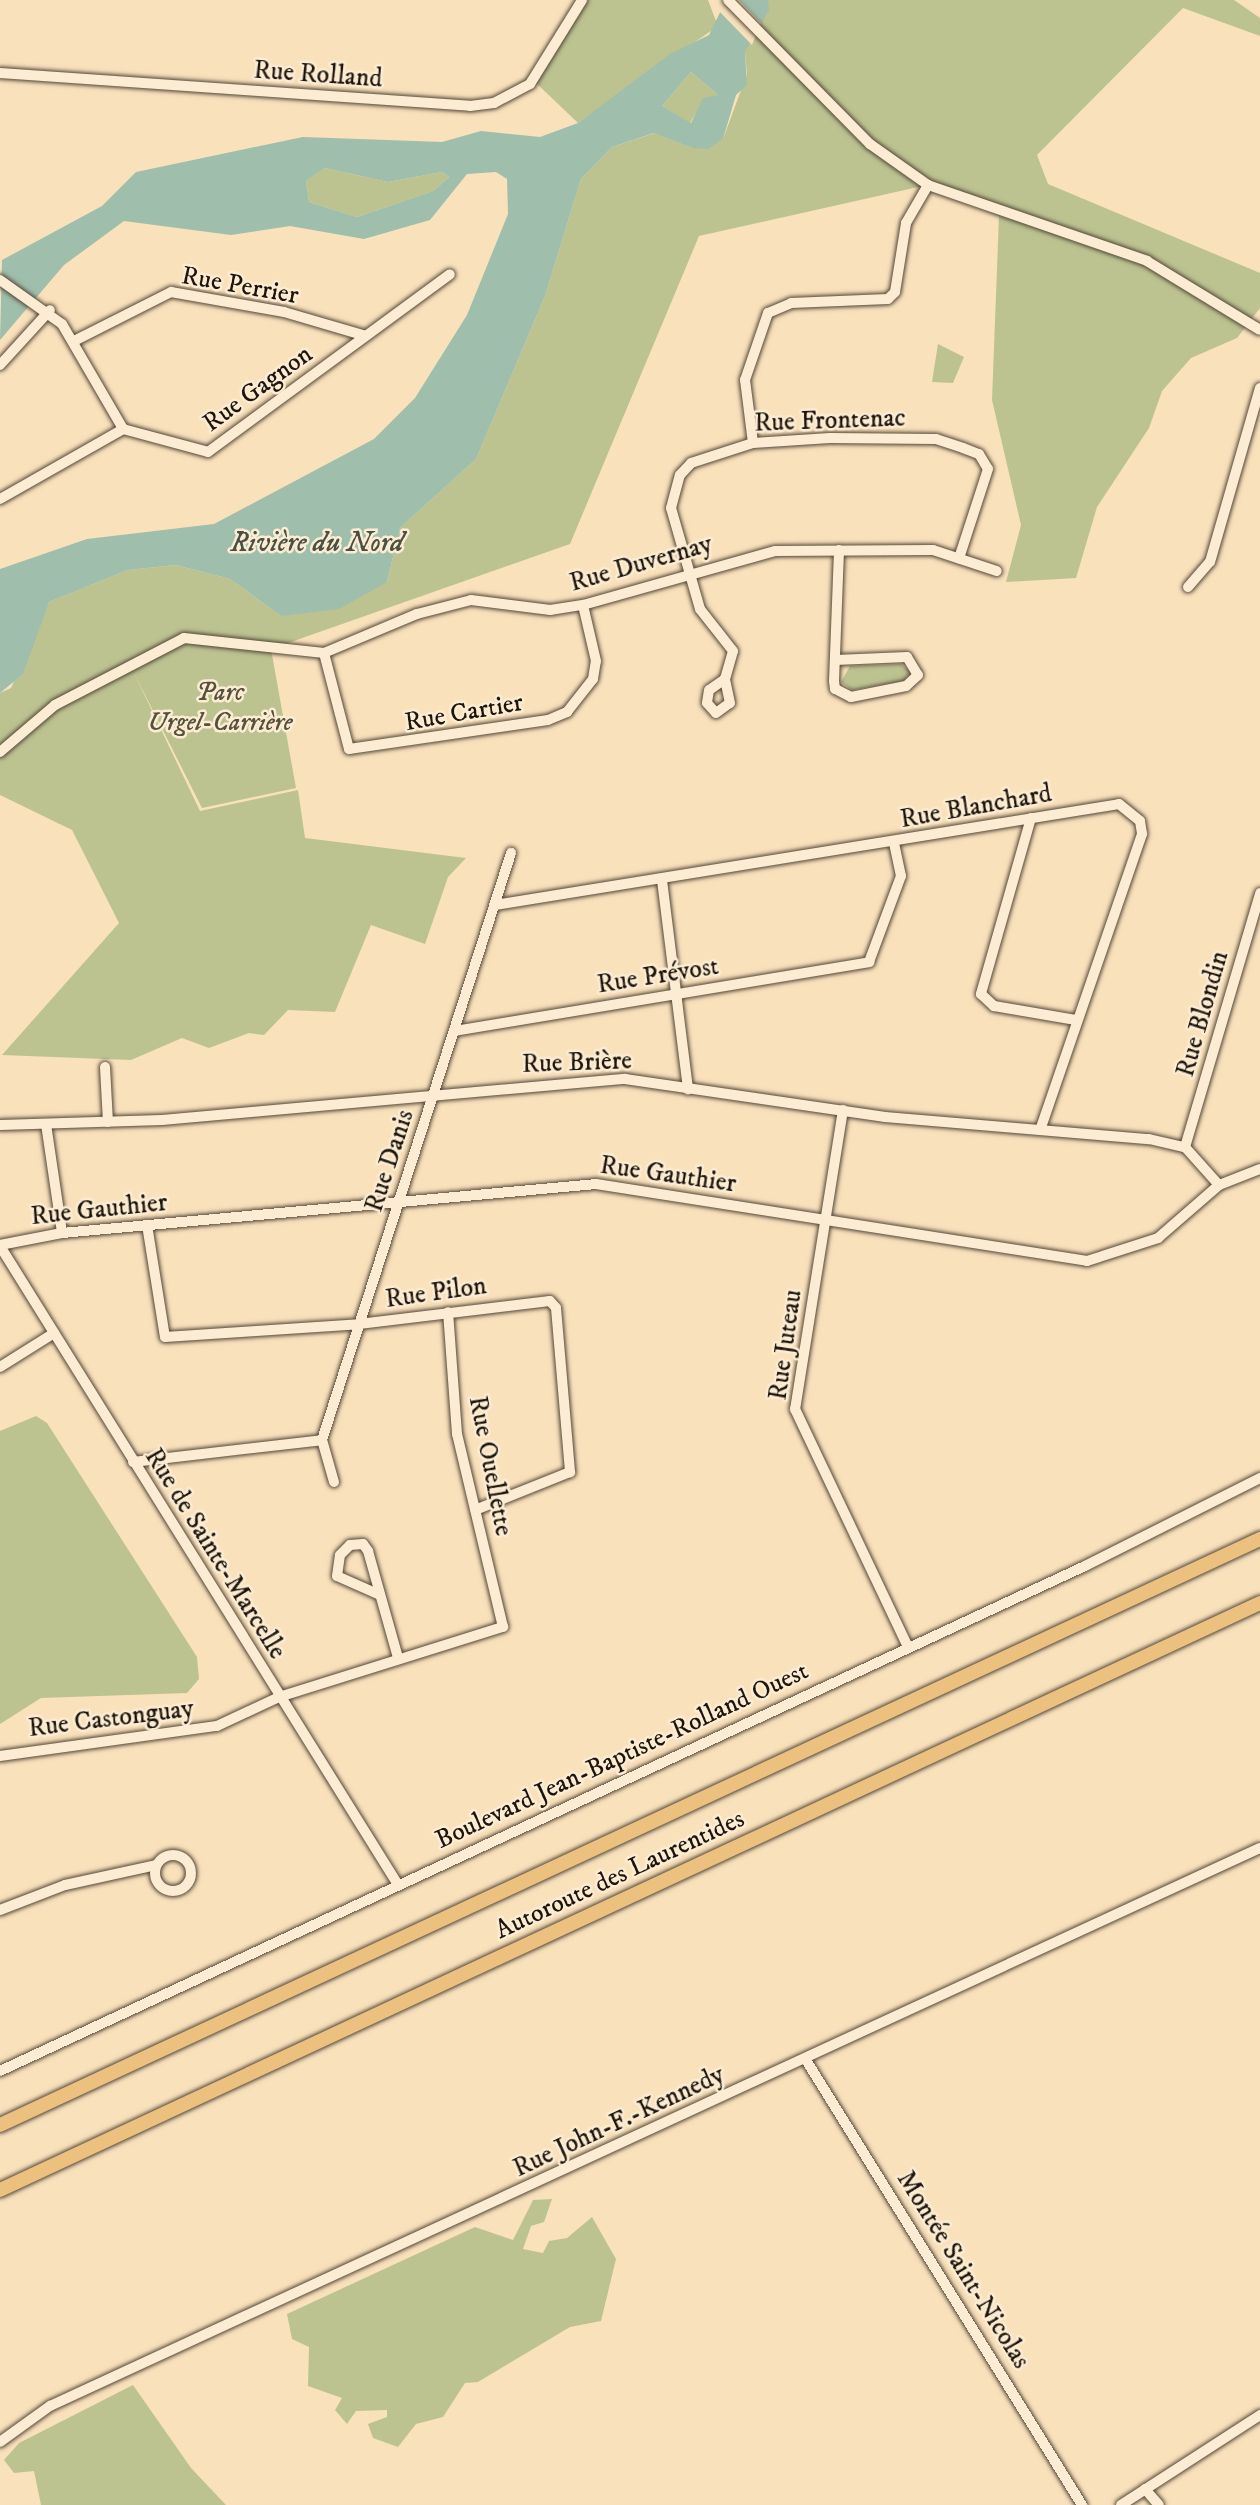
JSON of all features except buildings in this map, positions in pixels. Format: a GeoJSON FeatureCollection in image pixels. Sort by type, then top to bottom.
{"type":"FeatureCollection","features":[{"type":"Feature","properties":{"kind":"highway","name":"Autoroute des Laurentides"},"geometry":{"type":"LineString","coordinates":[[0,2125],[1260,1539]]}},
{"type":"Feature","properties":{"kind":"highway","name":"Autoroute des Laurentides"},"geometry":{"type":"LineString","coordinates":[[0,2190],[1260,1603]]}},
{"type":"Feature","properties":{"kind":"highway"},"geometry":{"type":"LineString","coordinates":[[0,2198],[29,2177]]}},
{"type":"Feature","properties":{"kind":"street","name":"Rue Rolland"},"geometry":{"type":"LineString","coordinates":[[0,73],[470,106],[494,103],[530,84],[582,0]]}},
{"type":"Feature","properties":{"kind":"street"},"geometry":{"type":"LineString","coordinates":[[728,0],[870,144],[928,184],[1147,261],[1260,330]]}},
{"type":"Feature","properties":{"kind":"street"},"geometry":{"type":"LineString","coordinates":[[753,443],[746,380],[768,313],[791,303],[888,299],[895,292],[906,223],[928,184]]}},
{"type":"Feature","properties":{"kind":"street","name":"Rue Gagnon"},"geometry":{"type":"LineString","coordinates":[[122,429],[208,452],[450,274]]}},
{"type":"Feature","properties":{"kind":"street"},"geometry":{"type":"LineString","coordinates":[[0,280],[46,307],[74,341],[122,429],[0,499]]}},
{"type":"Feature","properties":{"kind":"street","name":"Rue Perrier"},"geometry":{"type":"LineString","coordinates":[[74,341],[171,292],[284,312],[366,336]]}},
{"type":"Feature","properties":{"kind":"street"},"geometry":{"type":"LineString","coordinates":[[0,365],[46,307]]}},
{"type":"Feature","properties":{"kind":"street"},"geometry":{"type":"LineString","coordinates":[[1188,587],[1210,562],[1260,388]]}},
{"type":"Feature","properties":{"kind":"street","name":"Rue Frontenac"},"geometry":{"type":"LineString","coordinates":[[725,678],[733,651],[706,622],[671,508],[680,475],[691,463],[753,443],[936,439],[979,454],[988,469],[959,558]]}},
{"type":"Feature","properties":{"kind":"street"},"geometry":{"type":"LineString","coordinates":[[835,660],[907,657],[918,675],[906,686],[841,695],[834,681],[839,550]]}},
{"type":"Feature","properties":{"kind":"street","name":"Rue Duvernay"},"geometry":{"type":"LineString","coordinates":[[0,752],[55,705],[184,638],[324,653],[417,614],[471,600],[550,610],[583,605],[758,553],[933,550],[997,571]]}},
{"type":"Feature","properties":{"kind":"street","name":"Rue Cartier"},"geometry":{"type":"LineString","coordinates":[[324,653],[349,749],[548,720],[567,712],[593,679],[596,661],[583,605]]}},
{"type":"Feature","properties":{"kind":"street","name":"Rue Blanchard"},"geometry":{"type":"LineString","coordinates":[[495,905],[1119,804],[1140,821],[1142,834],[1041,1127]]}},
{"type":"Feature","properties":{"kind":"street"},"geometry":{"type":"LineString","coordinates":[[1031,818],[981,994],[994,1006],[1076,1020]]}},
{"type":"Feature","properties":{"kind":"street","name":"Rue Prévost"},"geometry":{"type":"LineString","coordinates":[[454,1031],[869,962],[901,876],[894,842]]}},
{"type":"Feature","properties":{"kind":"street","name":"Rue Danis"},"geometry":{"type":"LineString","coordinates":[[322,1440],[511,853]]}},
{"type":"Feature","properties":{"kind":"street"},"geometry":{"type":"LineString","coordinates":[[662,880],[681,992],[688,1089]]}},
{"type":"Feature","properties":{"kind":"street","name":"Rue Blondin"},"geometry":{"type":"LineString","coordinates":[[1185,1147],[1260,893]]}},
{"type":"Feature","properties":{"kind":"street"},"geometry":{"type":"LineString","coordinates":[[105,1067],[108,1122]]}},
{"type":"Feature","properties":{"kind":"street","name":"Rue Brière"},"geometry":{"type":"LineString","coordinates":[[0,1125],[108,1122],[434,1091],[625,1079],[844,1110],[1041,1127],[1185,1147]]}},
{"type":"Feature","properties":{"kind":"street","name":"Rue Juteau"},"geometry":{"type":"LineString","coordinates":[[844,1110],[829,1222],[795,1409],[908,1647]]}},
{"type":"Feature","properties":{"kind":"street"},"geometry":{"type":"LineString","coordinates":[[46,1124],[62,1233]]}},
{"type":"Feature","properties":{"kind":"street"},"geometry":{"type":"LineString","coordinates":[[1185,1147],[1219,1185]]}},
{"type":"Feature","properties":{"kind":"street","name":"Rue Gauthier"},"geometry":{"type":"LineString","coordinates":[[0,1245],[62,1233],[596,1184],[1087,1261],[1158,1238],[1219,1185],[1260,1169]]}},
{"type":"Feature","properties":{"kind":"street","name":"Rue Pilon"},"geometry":{"type":"LineString","coordinates":[[146,1225],[165,1337],[359,1324],[541,1300],[556,1308],[569,1472],[475,1510]]}},
{"type":"Feature","properties":{"kind":"street","name":"Rue de Sainte-Marcelle"},"geometry":{"type":"LineString","coordinates":[[0,1245],[397,1883]]}},
{"type":"Feature","properties":{"kind":"street","name":"Rue Ouellette"},"geometry":{"type":"LineString","coordinates":[[448,1312],[457,1434],[503,1627]]}},
{"type":"Feature","properties":{"kind":"street"},"geometry":{"type":"LineString","coordinates":[[0,1367],[54,1333]]}},
{"type":"Feature","properties":{"kind":"street"},"geometry":{"type":"LineString","coordinates":[[133,1462],[322,1440],[334,1482]]}},
{"type":"Feature","properties":{"kind":"street","name":"Boulevard Jean-Baptiste-Rolland Ouest"},"geometry":{"type":"LineString","coordinates":[[0,2071],[397,1883],[908,1647],[1260,1478]]}},
{"type":"Feature","properties":{"kind":"street"},"geometry":{"type":"LineString","coordinates":[[380,1595],[337,1576],[340,1555],[350,1545],[363,1544],[368,1551],[398,1658]]}},
{"type":"Feature","properties":{"kind":"street","name":"Rue Castonguay"},"geometry":{"type":"LineString","coordinates":[[0,1756],[191,1732],[279,1697],[503,1627]]}},
{"type":"Feature","properties":{"kind":"street","name":"Rue John-F.-Kennedy"},"geometry":{"type":"LineString","coordinates":[[0,2442],[50,2406],[806,2060],[1260,1848]]}},
{"type":"Feature","properties":{"kind":"street"},"geometry":{"type":"LineString","coordinates":[[0,1910],[65,1885],[156,1866]]}},
{"type":"Feature","properties":{"kind":"street","name":"Montée Saint-Nicolas"},"geometry":{"type":"LineString","coordinates":[[806,2060],[1082,2505]]}},
{"type":"Feature","properties":{"kind":"street"},"geometry":{"type":"LineString","coordinates":[[1121,2505],[1260,2415]]}},
{"type":"Feature","properties":{"kind":"street"},"geometry":{"type":"LineString","coordinates":[[1145,2489],[1159,2505]]}},
{"type":"Feature","properties":{"kind":"green space"},"geometry":{"type":"Polygon","coordinates":[[[582,0],[708,0],[718,26],[578,123],[533,80],[582,0]]]}},
{"type":"Feature","properties":{"kind":"green space","name":"Parc Urgel-Carrière"},"geometry":{"type":"Polygon","coordinates":[[[768,0],[1234,0],[1260,18],[1260,36],[1183,8],[1037,155],[1048,184],[1260,273],[1260,308],[1237,338],[1191,358],[1162,391],[1149,428],[1097,507],[1076,578],[1006,582],[1021,525],[992,400],[999,216],[927,185],[699,236],[570,544],[271,649],[296,788],[202,808],[134,673],[200,811],[298,790],[305,838],[466,858],[448,877],[425,944],[371,925],[335,1012],[288,1010],[264,1035],[249,1033],[209,1048],[182,1038],[131,1060],[2,1055],[119,923],[72,830],[0,795],[0,693],[11,688],[49,602],[128,570],[176,565],[230,579],[281,616],[387,582],[400,528],[476,459],[545,296],[581,179],[612,147],[655,133],[692,148],[723,139],[747,74],[745,52],[768,0]]]}},
{"type":"Feature","properties":{"kind":"green space"},"geometry":{"type":"Polygon","coordinates":[[[691,72],[718,95],[703,101],[690,123],[662,106],[691,72]]]}},
{"type":"Feature","properties":{"kind":"green space"},"geometry":{"type":"Polygon","coordinates":[[[325,168],[388,182],[442,172],[449,177],[433,191],[357,217],[309,202],[306,181],[325,168]]]}},
{"type":"Feature","properties":{"kind":"green space"},"geometry":{"type":"Polygon","coordinates":[[[938,344],[964,357],[953,383],[932,382],[938,344]]]}},
{"type":"Feature","properties":{"kind":"green space"},"geometry":{"type":"Polygon","coordinates":[[[901,664],[911,672],[904,681],[852,690],[841,682],[850,666],[901,664]]]}},
{"type":"Feature","properties":{"kind":"green space"},"geometry":{"type":"Polygon","coordinates":[[[36,1416],[47,1423],[197,1657],[199,1679],[187,1693],[41,1698],[0,1724],[0,1431],[36,1416]]]}},
{"type":"Feature","properties":{"kind":"green space"},"geometry":{"type":"Polygon","coordinates":[[[552,2199],[544,2222],[531,2226],[523,2249],[543,2253],[549,2241],[567,2238],[592,2217],[616,2259],[601,2321],[570,2327],[478,2382],[465,2383],[443,2417],[416,2424],[398,2447],[373,2438],[368,2424],[387,2417],[387,2410],[356,2411],[347,2424],[335,2410],[342,2398],[308,2386],[309,2347],[292,2339],[287,2314],[475,2227],[513,2240],[533,2200],[552,2199]]]}},
{"type":"Feature","properties":{"kind":"green space"},"geometry":{"type":"Polygon","coordinates":[[[133,2385],[191,2468],[226,2505],[41,2505],[34,2471],[14,2473],[4,2460],[19,2443],[133,2385]]]}},
{"type":"Feature","properties":{"kind":"water","name":"Rivière du Nord"},"geometry":{"type":"Polygon","coordinates":[[[726,0],[768,0],[769,10],[745,52],[747,85],[736,95],[723,139],[708,149],[692,148],[654,133],[612,147],[581,179],[545,296],[476,459],[400,528],[387,582],[339,609],[281,616],[230,579],[176,565],[128,570],[49,602],[23,674],[0,693],[0,569],[87,539],[214,524],[374,439],[415,398],[467,315],[508,214],[507,179],[496,172],[467,174],[430,220],[364,239],[290,226],[231,235],[124,221],[64,265],[0,340],[2,260],[102,206],[136,172],[303,137],[442,142],[481,131],[540,137],[578,123],[670,54],[709,35],[726,0]],[[691,72],[662,106],[691,123],[703,98],[718,95],[691,72]],[[325,168],[306,181],[309,202],[357,217],[433,191],[449,177],[442,172],[388,182],[325,168]]]}},
{"type":"Feature","properties":{"kind":"pier"},"geometry":{"type":"Polygon","coordinates":[[[722,0],[739,0],[761,23],[752,45],[717,9],[722,0]]]}}]}
